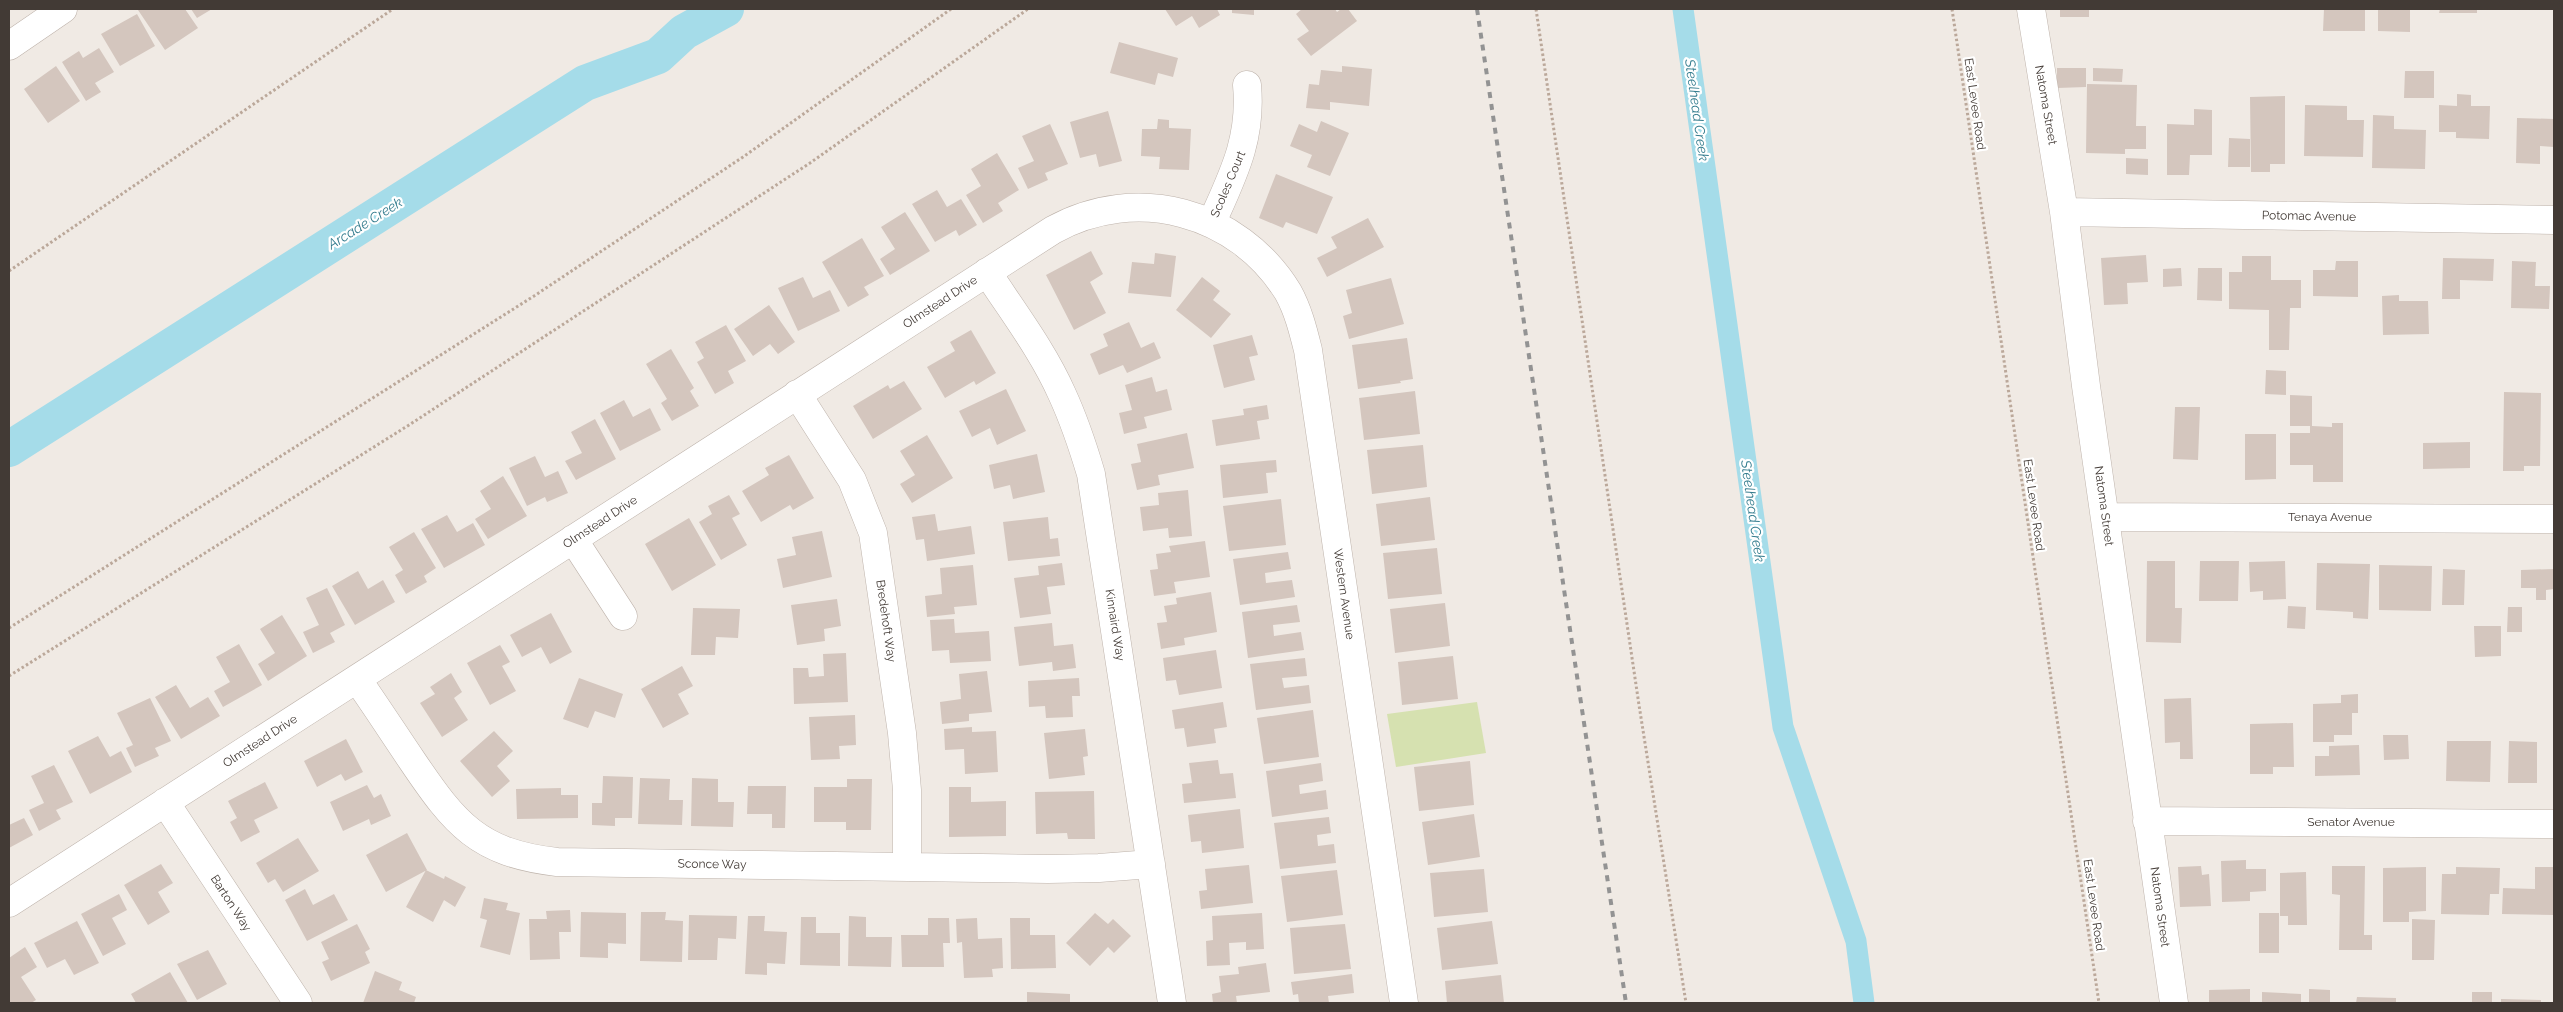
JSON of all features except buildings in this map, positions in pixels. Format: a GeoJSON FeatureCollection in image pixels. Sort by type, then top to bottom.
{"type":"FeatureCollection","features":[{"type":"Feature","properties":{"kind":"street"},"geometry":{"type":"LineString","coordinates":[[9,46],[63,9]]}},
{"type":"Feature","properties":{"kind":"street","name":"Natoma Street"},"geometry":{"type":"LineString","coordinates":[[2031,9],[2064,212],[2086,386],[2174,1003]]}},
{"type":"Feature","properties":{"kind":"street","name":"Scoles Court"},"geometry":{"type":"LineString","coordinates":[[1212,222],[1243,149],[1248,117],[1247,85]]}},
{"type":"Feature","properties":{"kind":"street","name":"Olmstead Drive"},"geometry":{"type":"LineString","coordinates":[[9,904],[1052,230],[1094,212],[1123,207],[1153,207],[1182,212],[1212,222]]}},
{"type":"Feature","properties":{"kind":"street","name":"Potomac Avenue"},"geometry":{"type":"LineString","coordinates":[[2064,212],[2554,220]]}},
{"type":"Feature","properties":{"kind":"street","name":"Western Avenue"},"geometry":{"type":"LineString","coordinates":[[1212,222],[1239,238],[1271,269],[1288,294],[1301,320],[1404,1003]]}},
{"type":"Feature","properties":{"kind":"street","name":"Kinnaird Way"},"geometry":{"type":"LineString","coordinates":[[987,272],[1041,354],[1062,392],[1079,432],[1091,474],[1172,1003]]}},
{"type":"Feature","properties":{"kind":"street","name":"Bredehoft Way"},"geometry":{"type":"LineString","coordinates":[[797,394],[852,480],[873,533],[902,733],[907,790],[907,867]]}},
{"type":"Feature","properties":{"kind":"street","name":"Tenaya Avenue"},"geometry":{"type":"LineString","coordinates":[[2106,517],[2554,518]]}},
{"type":"Feature","properties":{"kind":"street"},"geometry":{"type":"LineString","coordinates":[[573,539],[624,616]]}},
{"type":"Feature","properties":{"kind":"street","name":"Sconce Way"},"geometry":{"type":"LineString","coordinates":[[357,678],[448,812],[471,833],[512,854],[557,862],[1048,869],[1151,864]]}},
{"type":"Feature","properties":{"kind":"street","name":"Barton Way"},"geometry":{"type":"LineString","coordinates":[[165,802],[291,1001]]}},
{"type":"Feature","properties":{"kind":"street","name":"Senator Avenue"},"geometry":{"type":"LineString","coordinates":[[2147,820],[2554,824]]}},
{"type":"Feature","properties":{"kind":"path"},"geometry":{"type":"LineString","coordinates":[[9,272],[393,9]]}},
{"type":"Feature","properties":{"kind":"path"},"geometry":{"type":"LineString","coordinates":[[9,628],[271,464],[542,290],[742,157],[951,9]]}},
{"type":"Feature","properties":{"kind":"path"},"geometry":{"type":"LineString","coordinates":[[9,676],[409,425],[810,162],[1028,9]]}},
{"type":"Feature","properties":{"kind":"path"},"geometry":{"type":"LineString","coordinates":[[1536,9],[1638,696],[1686,1003]]}},
{"type":"Feature","properties":{"kind":"path","name":"East Levee Road"},"geometry":{"type":"LineString","coordinates":[[1952,9],[2099,1003]]}},
{"type":"Feature","properties":{"kind":"green space"},"geometry":{"type":"Polygon","coordinates":[[[1477,702],[1486,753],[1396,767],[1387,714],[1477,702]]]}},
{"type":"Feature","properties":{"kind":"waterway","name":"Arcade Creek"},"geometry":{"type":"LineString","coordinates":[[9,449],[585,83],[658,56],[684,32],[726,9]]}},
{"type":"Feature","properties":{"kind":"waterway","name":"Steelhead Creek"},"geometry":{"type":"LineString","coordinates":[[1683,9],[1783,727],[1856,941],[1864,1003]]}},
{"type":"Feature","properties":{"kind":"railway"},"geometry":{"type":"LineString","coordinates":[[1477,9],[1626,1003]]}}]}
